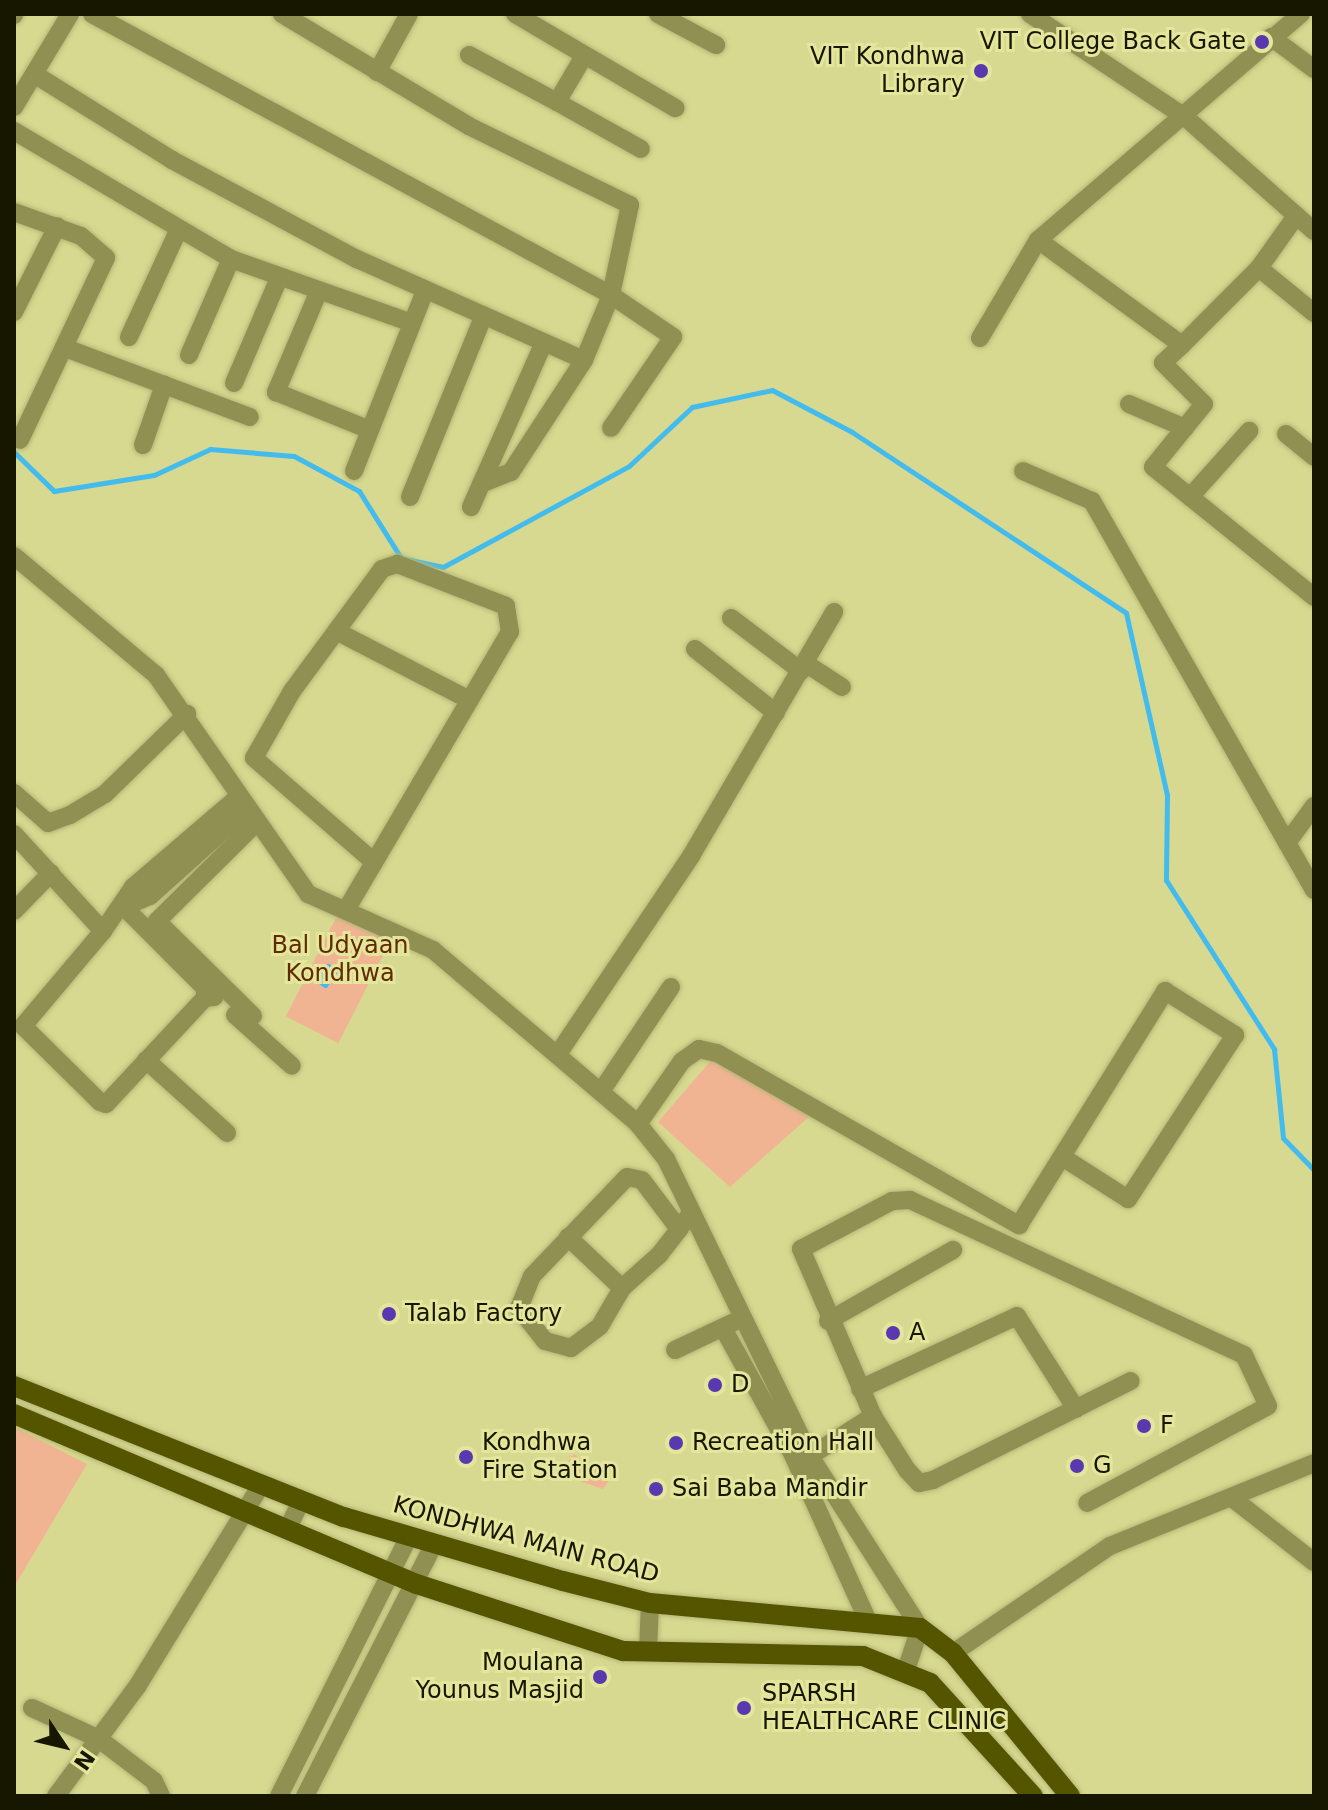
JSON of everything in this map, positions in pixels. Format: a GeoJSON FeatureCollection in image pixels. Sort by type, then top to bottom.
{"type":"FeatureCollection","features":[{"type":"Feature","properties":{"kind":"main road","name":"KONDHWA MAIN ROAD"},"geometry":{"type":"LineString","coordinates":[[14,1386],[301,1501],[434,1544],[650,1603],[867,1619],[920,1628],[953,1653],[1070,1796]]}},
{"type":"Feature","properties":{"kind":"main road"},"geometry":{"type":"LineString","coordinates":[[14,1414],[417,1584],[623,1651],[863,1656],[930,1683],[1033,1796]]}},
{"type":"Feature","properties":{"kind":"street"},"geometry":{"type":"LineString","coordinates":[[14,107],[70,14]]}},
{"type":"Feature","properties":{"kind":"street"},"geometry":{"type":"LineString","coordinates":[[92,14],[611,295],[673,337],[611,428]]}},
{"type":"Feature","properties":{"kind":"street"},"geometry":{"type":"LineString","coordinates":[[377,72],[409,14]]}},
{"type":"Feature","properties":{"kind":"street"},"geometry":{"type":"LineString","coordinates":[[515,14],[675,108]]}},
{"type":"Feature","properties":{"kind":"street"},"geometry":{"type":"LineString","coordinates":[[658,14],[716,45]]}},
{"type":"Feature","properties":{"kind":"street"},"geometry":{"type":"LineString","coordinates":[[1030,14],[1185,117],[1314,231]]}},
{"type":"Feature","properties":{"kind":"street"},"geometry":{"type":"LineString","coordinates":[[980,338],[1038,240],[1185,117],[1271,37],[1301,14]]}},
{"type":"Feature","properties":{"kind":"street"},"geometry":{"type":"LineString","coordinates":[[287,15],[377,72],[630,205],[611,295],[584,360],[511,472],[481,484]]}},
{"type":"Feature","properties":{"kind":"street"},"geometry":{"type":"LineString","coordinates":[[1271,37],[1314,69]]}},
{"type":"Feature","properties":{"kind":"street"},"geometry":{"type":"LineString","coordinates":[[469,55],[641,149]]}},
{"type":"Feature","properties":{"kind":"street"},"geometry":{"type":"LineString","coordinates":[[557,102],[584,56]]}},
{"type":"Feature","properties":{"kind":"street"},"geometry":{"type":"LineString","coordinates":[[34,74],[172,160],[425,291],[584,360]]}},
{"type":"Feature","properties":{"kind":"street"},"geometry":{"type":"LineString","coordinates":[[14,131],[178,231],[231,259],[318,293],[412,323]]}},
{"type":"Feature","properties":{"kind":"street"},"geometry":{"type":"LineString","coordinates":[[14,212],[57,226],[97,245],[106,258],[68,349],[20,440]]}},
{"type":"Feature","properties":{"kind":"street"},"geometry":{"type":"LineString","coordinates":[[1296,216],[1259,268],[1163,363],[1204,404],[1153,467],[1314,597]]}},
{"type":"Feature","properties":{"kind":"street"},"geometry":{"type":"LineString","coordinates":[[14,312],[57,226]]}},
{"type":"Feature","properties":{"kind":"street"},"geometry":{"type":"LineString","coordinates":[[129,337],[178,231]]}},
{"type":"Feature","properties":{"kind":"street"},"geometry":{"type":"LineString","coordinates":[[1038,240],[1182,345]]}},
{"type":"Feature","properties":{"kind":"street"},"geometry":{"type":"LineString","coordinates":[[189,355],[231,259]]}},
{"type":"Feature","properties":{"kind":"street"},"geometry":{"type":"LineString","coordinates":[[1259,268],[1314,313]]}},
{"type":"Feature","properties":{"kind":"street"},"geometry":{"type":"LineString","coordinates":[[234,383],[279,278]]}},
{"type":"Feature","properties":{"kind":"street"},"geometry":{"type":"LineString","coordinates":[[354,471],[425,291]]}},
{"type":"Feature","properties":{"kind":"street"},"geometry":{"type":"LineString","coordinates":[[318,293],[276,392],[370,430]]}},
{"type":"Feature","properties":{"kind":"street"},"geometry":{"type":"LineString","coordinates":[[410,497],[484,315]]}},
{"type":"Feature","properties":{"kind":"street"},"geometry":{"type":"LineString","coordinates":[[471,507],[544,342]]}},
{"type":"Feature","properties":{"kind":"street"},"geometry":{"type":"LineString","coordinates":[[68,349],[250,417]]}},
{"type":"Feature","properties":{"kind":"street"},"geometry":{"type":"LineString","coordinates":[[143,445],[164,385]]}},
{"type":"Feature","properties":{"kind":"street"},"geometry":{"type":"LineString","coordinates":[[1129,404],[1185,428]]}},
{"type":"Feature","properties":{"kind":"street"},"geometry":{"type":"LineString","coordinates":[[1190,497],[1249,431]]}},
{"type":"Feature","properties":{"kind":"street"},"geometry":{"type":"LineString","coordinates":[[1286,434],[1314,457]]}},
{"type":"Feature","properties":{"kind":"street"},"geometry":{"type":"LineString","coordinates":[[1023,471],[1092,501],[1314,890]]}},
{"type":"Feature","properties":{"kind":"street"},"geometry":{"type":"LineString","coordinates":[[14,556],[129,647],[187,714],[246,811],[308,894],[433,950],[602,1090],[638,1124],[666,1159],[691,1213],[732,1324],[867,1619]]}},
{"type":"Feature","properties":{"kind":"street"},"geometry":{"type":"LineString","coordinates":[[346,910],[510,632],[506,606],[397,564],[382,569],[254,758],[374,862]]}},
{"type":"Feature","properties":{"kind":"street"},"geometry":{"type":"LineString","coordinates":[[558,1054],[776,713],[834,612]]}},
{"type":"Feature","properties":{"kind":"street"},"geometry":{"type":"LineString","coordinates":[[731,618],[803,667],[842,687]]}},
{"type":"Feature","properties":{"kind":"street"},"geometry":{"type":"LineString","coordinates":[[338,632],[470,700]]}},
{"type":"Feature","properties":{"kind":"street"},"geometry":{"type":"LineString","coordinates":[[695,649],[776,713]]}},
{"type":"Feature","properties":{"kind":"street"},"geometry":{"type":"LineString","coordinates":[[14,793],[48,823],[70,815],[105,794],[187,714]]}},
{"type":"Feature","properties":{"kind":"street"},"geometry":{"type":"LineString","coordinates":[[1287,843],[1314,806]]}},
{"type":"Feature","properties":{"kind":"street"},"geometry":{"type":"LineString","coordinates":[[212,991],[106,1104],[100,1102],[28,1033],[29,1011],[124,907],[133,887],[246,811]]}},
{"type":"Feature","properties":{"kind":"street"},"geometry":{"type":"LineString","coordinates":[[246,811],[157,921],[212,991],[253,1016]]}},
{"type":"Feature","properties":{"kind":"street"},"geometry":{"type":"LineString","coordinates":[[14,834],[103,931]]}},
{"type":"Feature","properties":{"kind":"street"},"geometry":{"type":"LineString","coordinates":[[14,911],[51,873]]}},
{"type":"Feature","properties":{"kind":"street"},"geometry":{"type":"LineString","coordinates":[[124,907],[292,1066]]}},
{"type":"Feature","properties":{"kind":"street"},"geometry":{"type":"LineString","coordinates":[[602,1090],[671,987]]}},
{"type":"Feature","properties":{"kind":"street"},"geometry":{"type":"LineString","coordinates":[[638,1124],[682,1061],[699,1049],[1009,1225],[1028,1217],[1165,991],[1234,1034],[1128,1199],[1064,1158]]}},
{"type":"Feature","properties":{"kind":"street"},"geometry":{"type":"LineString","coordinates":[[14,998],[29,1011]]}},
{"type":"Feature","properties":{"kind":"street"},"geometry":{"type":"LineString","coordinates":[[146,1060],[227,1133]]}},
{"type":"Feature","properties":{"kind":"street"},"geometry":{"type":"LineString","coordinates":[[679,1229],[634,1175],[568,1237],[518,1297],[545,1341],[571,1348],[600,1326],[622,1288],[679,1229],[691,1213]]}},
{"type":"Feature","properties":{"kind":"street"},"geometry":{"type":"LineString","coordinates":[[1087,1503],[1268,1406],[1244,1355],[910,1200],[892,1201],[801,1249],[828,1321],[873,1416],[919,1483],[1131,1381]]}},
{"type":"Feature","properties":{"kind":"street"},"geometry":{"type":"LineString","coordinates":[[568,1237],[622,1288]]}},
{"type":"Feature","properties":{"kind":"street"},"geometry":{"type":"LineString","coordinates":[[828,1321],[953,1250]]}},
{"type":"Feature","properties":{"kind":"street"},"geometry":{"type":"LineString","coordinates":[[860,1389],[1017,1316],[1076,1409]]}},
{"type":"Feature","properties":{"kind":"street"},"geometry":{"type":"LineString","coordinates":[[675,1350],[732,1324]]}},
{"type":"Feature","properties":{"kind":"street"},"geometry":{"type":"LineString","coordinates":[[732,1324],[810,1456],[920,1628],[905,1673]]}},
{"type":"Feature","properties":{"kind":"street"},"geometry":{"type":"LineString","coordinates":[[810,1456],[873,1416]]}},
{"type":"Feature","properties":{"kind":"street"},"geometry":{"type":"LineString","coordinates":[[953,1653],[1110,1546],[1314,1463]]}},
{"type":"Feature","properties":{"kind":"street"},"geometry":{"type":"LineString","coordinates":[[56,1796],[99,1739],[248,1514],[261,1485]]}},
{"type":"Feature","properties":{"kind":"street"},"geometry":{"type":"LineString","coordinates":[[1232,1498],[1314,1562]]}},
{"type":"Feature","properties":{"kind":"street"},"geometry":{"type":"LineString","coordinates":[[287,1530],[301,1501]]}},
{"type":"Feature","properties":{"kind":"street"},"geometry":{"type":"LineString","coordinates":[[279,1796],[395,1575],[409,1536]]}},
{"type":"Feature","properties":{"kind":"street"},"geometry":{"type":"LineString","coordinates":[[305,1796],[417,1584],[434,1544]]}},
{"type":"Feature","properties":{"kind":"street"},"geometry":{"type":"LineString","coordinates":[[648,1652],[650,1603]]}},
{"type":"Feature","properties":{"kind":"street"},"geometry":{"type":"LineString","coordinates":[[32,1708],[99,1739],[154,1781],[161,1796]]}},
{"type":"Feature","properties":{"kind":"green space","name":"Bal Udyaan Kondhwa"},"geometry":{"type":"Polygon","coordinates":[[[338,914],[391,941],[338,1043],[286,1016],[338,914]]]}},
{"type":"Feature","properties":{"kind":"green space"},"geometry":{"type":"Polygon","coordinates":[[[714,1057],[811,1115],[730,1187],[658,1122],[714,1057]]]}},
{"type":"Feature","properties":{"kind":"green space"},"geometry":{"type":"Polygon","coordinates":[[[14,1427],[87,1464],[14,1587],[14,1427]]]}},
{"type":"Feature","properties":{"kind":"green space"},"geometry":{"type":"Polygon","coordinates":[[[574,1454],[610,1479],[603,1489],[558,1474],[574,1454]]]}},
{"type":"Feature","properties":{"kind":"waterway"},"geometry":{"type":"LineString","coordinates":[[14,452],[54,491],[154,475],[210,449],[294,456],[359,491],[401,558],[443,567],[629,466],[692,407],[772,390],[852,432],[1126,613],[1167,795],[1166,880],[1274,1049],[1283,1138],[1314,1170]]}},
{"type":"Feature","properties":{"kind":"waterway"},"geometry":{"type":"LineString","coordinates":[[328,966],[335,971],[325,985],[318,980],[328,966]]}},
{"type":"Feature","properties":{"kind":"place","name":"VIT College Back Gate"},"geometry":{"type":"Point","coordinates":[1262,42]}},
{"type":"Feature","properties":{"kind":"place","name":"VIT Kondhwa Library"},"geometry":{"type":"Point","coordinates":[981,71]}},
{"type":"Feature","properties":{"kind":"place","name":"Talab Factory"},"geometry":{"type":"Point","coordinates":[389,1314]}},
{"type":"Feature","properties":{"kind":"place","name":"A"},"geometry":{"type":"Point","coordinates":[893,1333]}},
{"type":"Feature","properties":{"kind":"place","name":"D"},"geometry":{"type":"Point","coordinates":[715,1385]}},
{"type":"Feature","properties":{"kind":"place","name":"F"},"geometry":{"type":"Point","coordinates":[1144,1426]}},
{"type":"Feature","properties":{"kind":"place","name":"Recreation Hall"},"geometry":{"type":"Point","coordinates":[676,1443]}},
{"type":"Feature","properties":{"kind":"place","name":"Kondhwa Fire Station"},"geometry":{"type":"Point","coordinates":[466,1457]}},
{"type":"Feature","properties":{"kind":"place","name":"G"},"geometry":{"type":"Point","coordinates":[1077,1466]}},
{"type":"Feature","properties":{"kind":"place","name":"Sai Baba Mandir"},"geometry":{"type":"Point","coordinates":[656,1489]}},
{"type":"Feature","properties":{"kind":"place","name":"Moulana Younus Masjid"},"geometry":{"type":"Point","coordinates":[600,1677]}},
{"type":"Feature","properties":{"kind":"place","name":"SPARSH HEALTHCARE CLINIC"},"geometry":{"type":"Point","coordinates":[744,1708]}}]}
